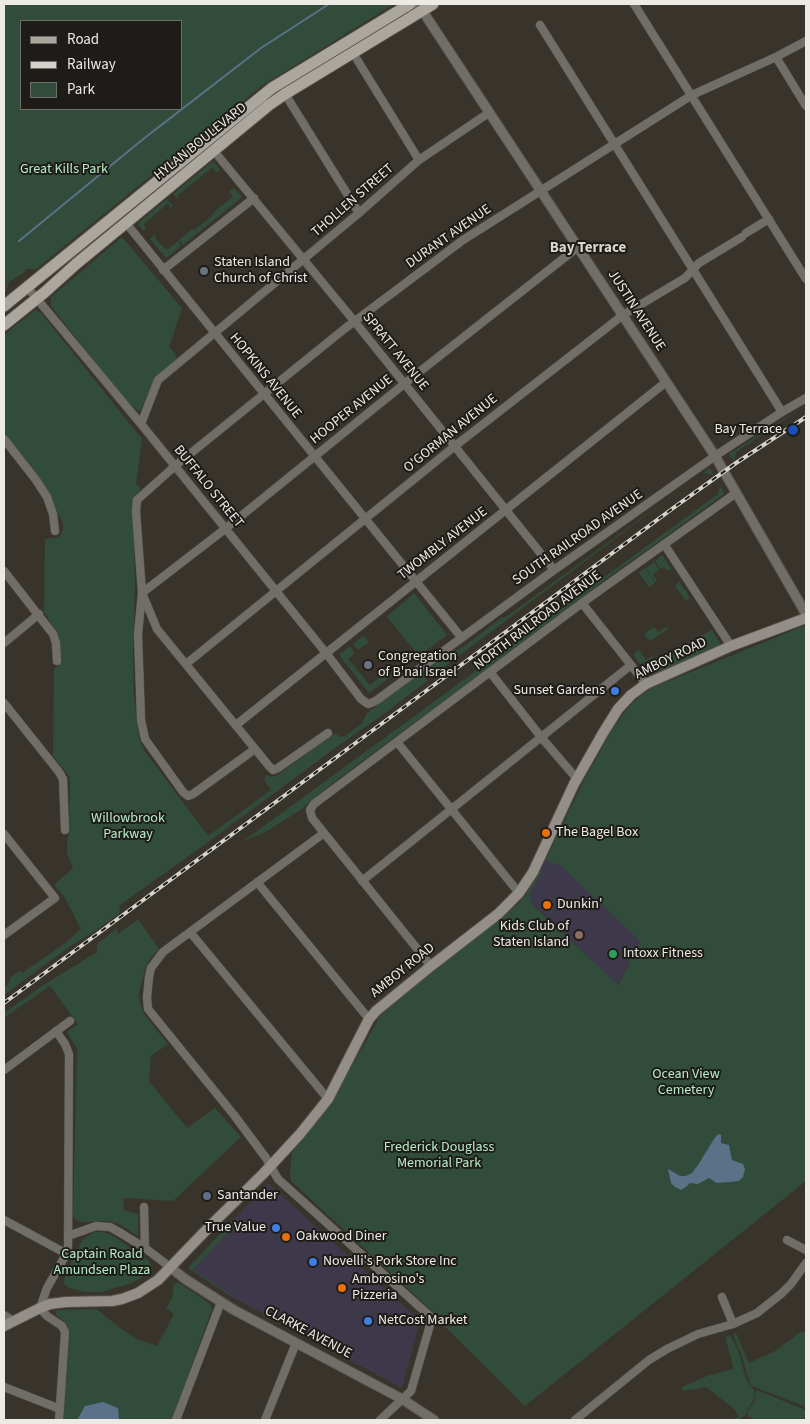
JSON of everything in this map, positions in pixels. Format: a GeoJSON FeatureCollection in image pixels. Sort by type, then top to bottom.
{"type":"FeatureCollection","features":[{"type":"Feature","properties":{"kind":"main road","name":"HYLAN BOULEVARD"},"geometry":{"type":"LineString","coordinates":[[4,306],[272,88],[410,4]]}},
{"type":"Feature","properties":{"kind":"main road","name":"HYLAN BOULEVARD"},"geometry":{"type":"LineString","coordinates":[[4,325],[285,94],[353,53],[420,7],[433,4]]}},
{"type":"Feature","properties":{"kind":"main road","name":"AMBOY ROAD"},"geometry":{"type":"LineString","coordinates":[[6,1321],[60,1302],[122,1299],[134,1295],[161,1278],[300,1134],[328,1099],[369,1019],[383,1004],[498,914],[519,893],[533,872],[577,779],[618,709],[646,684],[731,646],[806,616]]}},
{"type":"Feature","properties":{"kind":"street"},"geometry":{"type":"LineString","coordinates":[[634,4],[806,279]]}},
{"type":"Feature","properties":{"kind":"street","name":"JUSTIN AVENUE"},"geometry":{"type":"LineString","coordinates":[[420,7],[716,456],[806,616]]}},
{"type":"Feature","properties":{"kind":"street"},"geometry":{"type":"LineString","coordinates":[[540,25],[782,412]]}},
{"type":"Feature","properties":{"kind":"street","name":"DURANT AVENUE"},"geometry":{"type":"LineString","coordinates":[[142,593],[136,511],[137,500],[175,466],[355,322],[456,245],[692,95],[776,57],[806,41]]}},
{"type":"Feature","properties":{"kind":"street"},"geometry":{"type":"LineString","coordinates":[[353,53],[419,160]]}},
{"type":"Feature","properties":{"kind":"street"},"geometry":{"type":"LineString","coordinates":[[776,57],[806,106]]}},
{"type":"Feature","properties":{"kind":"street"},"geometry":{"type":"LineString","coordinates":[[285,94],[359,214]]}},
{"type":"Feature","properties":{"kind":"street","name":"THOLLEN STREET"},"geometry":{"type":"LineString","coordinates":[[141,424],[158,380],[359,214],[419,160],[490,112]]}},
{"type":"Feature","properties":{"kind":"street","name":"SPRATT AVENUE"},"geometry":{"type":"LineString","coordinates":[[214,151],[355,322],[554,570]]}},
{"type":"Feature","properties":{"kind":"street"},"geometry":{"type":"LineString","coordinates":[[163,270],[254,198]]}},
{"type":"Feature","properties":{"kind":"street","name":"O'GORMAN AVENUE"},"geometry":{"type":"LineString","coordinates":[[186,664],[454,446],[623,315],[684,278],[698,263],[769,219]]}},
{"type":"Feature","properties":{"kind":"street","name":"HOPKINS AVENUE"},"geometry":{"type":"LineString","coordinates":[[126,223],[461,637]]}},
{"type":"Feature","properties":{"kind":"street","name":"HOOPER AVENUE"},"geometry":{"type":"LineString","coordinates":[[142,593],[578,247]]}},
{"type":"Feature","properties":{"kind":"street","name":"BUFFALO STREET"},"geometry":{"type":"LineString","coordinates":[[27,287],[175,466],[326,653],[361,700],[368,704]]}},
{"type":"Feature","properties":{"kind":"street","name":"TWOMBLY AVENUE"},"geometry":{"type":"LineString","coordinates":[[236,725],[666,382]]}},
{"type":"Feature","properties":{"kind":"street","name":"SOUTH RAILROAD AVENUE"},"geometry":{"type":"LineString","coordinates":[[368,704],[377,700],[554,570],[716,456],[806,398]]}},
{"type":"Feature","properties":{"kind":"street"},"geometry":{"type":"LineString","coordinates":[[4,439],[47,497],[55,531]]}},
{"type":"Feature","properties":{"kind":"street","name":"NORTH RAILROAD AVENUE"},"geometry":{"type":"LineString","coordinates":[[324,833],[312,818],[310,810],[314,804],[582,603],[736,492]]}},
{"type":"Feature","properties":{"kind":"street"},"geometry":{"type":"LineString","coordinates":[[664,544],[731,646]]}},
{"type":"Feature","properties":{"kind":"street"},"geometry":{"type":"LineString","coordinates":[[4,571],[39,614],[55,639],[57,661]]}},
{"type":"Feature","properties":{"kind":"street"},"geometry":{"type":"LineString","coordinates":[[142,593],[157,629],[273,770],[328,733]]}},
{"type":"Feature","properties":{"kind":"street"},"geometry":{"type":"LineString","coordinates":[[142,593],[138,634],[142,731],[145,739],[183,792],[188,796],[194,794],[255,749]]}},
{"type":"Feature","properties":{"kind":"street"},"geometry":{"type":"LineString","coordinates":[[582,603],[646,684]]}},
{"type":"Feature","properties":{"kind":"street"},"geometry":{"type":"LineString","coordinates":[[4,643],[39,614]]}},
{"type":"Feature","properties":{"kind":"street"},"geometry":{"type":"LineString","coordinates":[[362,881],[631,665]]}},
{"type":"Feature","properties":{"kind":"street"},"geometry":{"type":"LineString","coordinates":[[490,672],[577,779]]}},
{"type":"Feature","properties":{"kind":"street"},"geometry":{"type":"LineString","coordinates":[[4,703],[59,772],[62,779],[65,830]]}},
{"type":"Feature","properties":{"kind":"street"},"geometry":{"type":"LineString","coordinates":[[397,742],[519,893]]}},
{"type":"Feature","properties":{"kind":"street"},"geometry":{"type":"LineString","coordinates":[[380,1420],[411,1390],[432,1318],[278,1179],[271,1166],[234,1115],[148,1009],[147,988],[152,968],[163,952],[324,833],[431,966]]}},
{"type":"Feature","properties":{"kind":"street"},"geometry":{"type":"LineString","coordinates":[[4,834],[56,898],[4,935]]}},
{"type":"Feature","properties":{"kind":"street"},"geometry":{"type":"LineString","coordinates":[[257,882],[369,1019]]}},
{"type":"Feature","properties":{"kind":"street"},"geometry":{"type":"LineString","coordinates":[[190,932],[328,1099]]}},
{"type":"Feature","properties":{"kind":"street"},"geometry":{"type":"LineString","coordinates":[[4,1070],[70,1021]]}},
{"type":"Feature","properties":{"kind":"street"},"geometry":{"type":"LineString","coordinates":[[56,1032],[66,1044],[69,1054],[68,1251],[46,1288],[40,1308],[50,1318],[61,1324],[65,1332],[58,1420]]}},
{"type":"Feature","properties":{"kind":"street"},"geometry":{"type":"LineString","coordinates":[[144,1207],[145,1248]]}},
{"type":"Feature","properties":{"kind":"street"},"geometry":{"type":"LineString","coordinates":[[4,1220],[67,1254]]}},
{"type":"Feature","properties":{"kind":"street"},"geometry":{"type":"LineString","coordinates":[[68,1236],[93,1226],[103,1226],[116,1230],[145,1248],[170,1267]]}},
{"type":"Feature","properties":{"kind":"street"},"geometry":{"type":"LineString","coordinates":[[787,1240],[806,1250]]}},
{"type":"Feature","properties":{"kind":"street"},"geometry":{"type":"LineString","coordinates":[[575,1420],[649,1360],[667,1349],[698,1334],[733,1324],[757,1313],[776,1299],[791,1284],[806,1263]]}},
{"type":"Feature","properties":{"kind":"street","name":"CLARKE AVENUE"},"geometry":{"type":"LineString","coordinates":[[170,1267],[221,1302],[402,1399],[434,1420]]}},
{"type":"Feature","properties":{"kind":"street"},"geometry":{"type":"LineString","coordinates":[[722,1297],[733,1324]]}},
{"type":"Feature","properties":{"kind":"street"},"geometry":{"type":"LineString","coordinates":[[176,1420],[221,1302]]}},
{"type":"Feature","properties":{"kind":"street"},"geometry":{"type":"LineString","coordinates":[[265,1420],[296,1342]]}},
{"type":"Feature","properties":{"kind":"street"},"geometry":{"type":"LineString","coordinates":[[4,1387],[60,1409]]}},
{"type":"Feature","properties":{"kind":"shaded area"},"geometry":{"type":"Polygon","coordinates":[[[549,853],[642,942],[617,985],[525,896],[549,853]]]}},
{"type":"Feature","properties":{"kind":"shaded area"},"geometry":{"type":"Polygon","coordinates":[[[268,1183],[420,1321],[402,1388],[232,1297],[188,1268],[268,1183]]]}},
{"type":"Feature","properties":{"kind":"green space","name":"Great Kills Park"},"geometry":{"type":"Polygon","coordinates":[[[4,4],[394,4],[263,85],[36,269],[26,269],[25,272],[9,282],[4,294],[4,4]]]}},
{"type":"Feature","properties":{"kind":"green space"},"geometry":{"type":"Polygon","coordinates":[[[213,161],[220,170],[216,173],[213,167],[178,195],[178,200],[173,194],[213,161]]]}},
{"type":"Feature","properties":{"kind":"green space"},"geometry":{"type":"Polygon","coordinates":[[[234,188],[242,197],[183,245],[179,240],[211,217],[216,210],[233,197],[229,192],[234,188]]]}},
{"type":"Feature","properties":{"kind":"green space"},"geometry":{"type":"Polygon","coordinates":[[[167,199],[173,206],[170,208],[168,203],[144,224],[146,229],[143,231],[138,224],[139,222],[167,199]]]}},
{"type":"Feature","properties":{"kind":"green space"},"geometry":{"type":"Polygon","coordinates":[[[155,234],[155,238],[165,249],[168,249],[178,241],[181,246],[166,258],[150,239],[155,234]]]}},
{"type":"Feature","properties":{"kind":"green space"},"geometry":{"type":"Polygon","coordinates":[[[122,237],[182,308],[169,347],[175,353],[177,359],[156,378],[139,411],[131,405],[106,376],[51,306],[51,297],[122,237]]]}},
{"type":"Feature","properties":{"kind":"green space","name":"Willowbrook Parkway"},"geometry":{"type":"Polygon","coordinates":[[[35,310],[41,313],[142,439],[136,483],[141,489],[133,503],[135,583],[133,654],[134,697],[138,731],[144,750],[208,836],[271,790],[264,780],[266,775],[271,777],[278,775],[330,736],[336,734],[340,737],[345,736],[362,723],[367,713],[393,693],[450,653],[463,647],[501,618],[506,617],[684,487],[426,679],[427,681],[388,711],[120,905],[119,914],[69,947],[4,995],[4,987],[8,984],[10,978],[20,971],[22,973],[64,944],[81,929],[65,898],[54,885],[73,868],[67,853],[70,777],[53,756],[54,669],[60,664],[60,640],[44,611],[45,539],[60,536],[63,524],[46,489],[4,432],[4,335],[35,310]]]}},
{"type":"Feature","properties":{"kind":"green space"},"geometry":{"type":"Polygon","coordinates":[[[806,405],[736,452],[734,461],[729,454],[806,405]]]}},
{"type":"Feature","properties":{"kind":"green space"},"geometry":{"type":"Polygon","coordinates":[[[710,468],[714,475],[703,473],[710,468]]]}},
{"type":"Feature","properties":{"kind":"green space"},"geometry":{"type":"Polygon","coordinates":[[[720,486],[724,494],[604,580],[560,615],[341,777],[299,811],[267,831],[242,842],[718,494],[720,486]]]}},
{"type":"Feature","properties":{"kind":"green space"},"geometry":{"type":"Polygon","coordinates":[[[663,556],[671,569],[667,571],[664,567],[660,569],[655,561],[663,556]]]}},
{"type":"Feature","properties":{"kind":"green space"},"geometry":{"type":"Polygon","coordinates":[[[654,562],[659,570],[653,574],[657,581],[655,582],[646,568],[654,562]]]}},
{"type":"Feature","properties":{"kind":"green space"},"geometry":{"type":"Polygon","coordinates":[[[645,568],[655,583],[649,587],[639,573],[645,568]]]}},
{"type":"Feature","properties":{"kind":"green space"},"geometry":{"type":"Polygon","coordinates":[[[679,581],[690,598],[686,601],[675,586],[679,581]]]}},
{"type":"Feature","properties":{"kind":"green space"},"geometry":{"type":"Polygon","coordinates":[[[415,594],[447,635],[419,656],[387,617],[382,621],[415,594]]]}},
{"type":"Feature","properties":{"kind":"green space","name":"Ocean View Cemetery"},"geometry":{"type":"Polygon","coordinates":[[[806,625],[806,1181],[525,1406],[438,1320],[435,1314],[291,1181],[292,1152],[330,1104],[381,1015],[517,905],[525,896],[539,871],[542,872],[530,893],[530,900],[534,906],[618,985],[631,961],[626,956],[630,951],[634,952],[640,941],[558,863],[553,865],[546,859],[584,780],[612,730],[637,698],[652,688],[806,625]]]}},
{"type":"Feature","properties":{"kind":"green space"},"geometry":{"type":"Polygon","coordinates":[[[667,626],[668,629],[650,641],[644,634],[654,627],[658,632],[667,626]]]}},
{"type":"Feature","properties":{"kind":"green space"},"geometry":{"type":"Polygon","coordinates":[[[712,630],[720,643],[719,646],[652,676],[641,665],[679,648],[712,630]]]}},
{"type":"Feature","properties":{"kind":"green space"},"geometry":{"type":"Polygon","coordinates":[[[363,636],[369,642],[358,650],[353,644],[363,636]]]}},
{"type":"Feature","properties":{"kind":"green space"},"geometry":{"type":"Polygon","coordinates":[[[350,646],[355,653],[348,659],[370,685],[388,671],[392,676],[369,693],[339,655],[350,646]]]}},
{"type":"Feature","properties":{"kind":"green space"},"geometry":{"type":"Polygon","coordinates":[[[639,650],[646,660],[652,656],[653,658],[640,664],[633,654],[639,650]]]}},
{"type":"Feature","properties":{"kind":"green space"},"geometry":{"type":"Polygon","coordinates":[[[138,919],[159,949],[150,958],[145,969],[139,992],[140,1003],[144,1014],[168,1044],[151,1056],[149,1081],[187,1128],[215,1108],[241,1137],[173,1201],[124,1198],[123,1210],[138,1214],[138,1236],[121,1225],[110,1221],[82,1222],[77,1221],[73,1216],[77,1049],[67,1032],[78,1024],[50,986],[4,1018],[4,1013],[42,986],[97,952],[97,944],[117,928],[118,934],[138,919]]]}},
{"type":"Feature","properties":{"kind":"green space"},"geometry":{"type":"Polygon","coordinates":[[[234,1219],[237,1222],[193,1270],[232,1297],[188,1268],[234,1219]]]}},
{"type":"Feature","properties":{"kind":"green space","name":"Captain Roald Amundsen Plaza"},"geometry":{"type":"Polygon","coordinates":[[[94,1232],[110,1234],[147,1259],[151,1266],[147,1274],[132,1283],[102,1292],[84,1292],[69,1288],[64,1284],[66,1272],[83,1239],[94,1232]]]}},
{"type":"Feature","properties":{"kind":"green space"},"geometry":{"type":"Polygon","coordinates":[[[176,1283],[179,1283],[209,1303],[212,1309],[172,1420],[63,1420],[70,1332],[67,1324],[56,1315],[57,1310],[96,1309],[139,1340],[157,1346],[174,1314],[166,1308],[172,1298],[176,1283]]]}},
{"type":"Feature","properties":{"kind":"green space"},"geometry":{"type":"Polygon","coordinates":[[[802,1331],[806,1332],[806,1407],[752,1386],[733,1335],[736,1333],[749,1363],[775,1351],[802,1331]]]}},
{"type":"Feature","properties":{"kind":"green space"},"geometry":{"type":"Polygon","coordinates":[[[730,1335],[738,1350],[746,1379],[755,1394],[746,1415],[738,1420],[733,1420],[739,1416],[734,1409],[706,1387],[683,1391],[682,1387],[707,1376],[734,1369],[725,1337],[730,1335]]]}},
{"type":"Feature","properties":{"kind":"green space"},"geometry":{"type":"Polygon","coordinates":[[[756,1390],[806,1410],[806,1415],[802,1420],[755,1420],[748,1416],[747,1413],[755,1401],[756,1390]]]}},
{"type":"Feature","properties":{"kind":"water"},"geometry":{"type":"Polygon","coordinates":[[[718,1134],[721,1135],[721,1143],[729,1145],[732,1160],[743,1164],[745,1169],[743,1177],[739,1181],[717,1183],[709,1178],[698,1184],[690,1183],[681,1190],[675,1187],[671,1183],[668,1169],[680,1176],[692,1173],[718,1134]]]}},
{"type":"Feature","properties":{"kind":"water"},"geometry":{"type":"Polygon","coordinates":[[[103,1402],[118,1408],[119,1420],[77,1420],[85,1406],[103,1402]]]}},
{"type":"Feature","properties":{"kind":"waterway"},"geometry":{"type":"LineString","coordinates":[[182,109],[261,48],[329,4]]}},
{"type":"Feature","properties":{"kind":"waterway"},"geometry":{"type":"LineString","coordinates":[[19,241],[181,110]]}},
{"type":"Feature","properties":{"kind":"railway"},"geometry":{"type":"LineString","coordinates":[[4,1003],[676,506],[736,463],[806,417]]}},
{"type":"Feature","properties":{"kind":"place","name":"Staten Island Church of Christ"},"geometry":{"type":"Point","coordinates":[204,271]}},
{"type":"Feature","properties":{"kind":"place","name":"Bay Terrace"},"geometry":{"type":"Point","coordinates":[793,430]}},
{"type":"Feature","properties":{"kind":"place","name":"Congregation of B'nai Israel"},"geometry":{"type":"Point","coordinates":[368,665]}},
{"type":"Feature","properties":{"kind":"place","name":"Sunset Gardens"},"geometry":{"type":"Point","coordinates":[615,691]}},
{"type":"Feature","properties":{"kind":"place","name":"The Bagel Box"},"geometry":{"type":"Point","coordinates":[546,833]}},
{"type":"Feature","properties":{"kind":"place","name":"Dunkin'"},"geometry":{"type":"Point","coordinates":[547,905]}},
{"type":"Feature","properties":{"kind":"place","name":"Kids Club of Staten Island"},"geometry":{"type":"Point","coordinates":[579,935]}},
{"type":"Feature","properties":{"kind":"place","name":"Intoxx Fitness"},"geometry":{"type":"Point","coordinates":[613,954]}},
{"type":"Feature","properties":{"kind":"place","name":"Santander"},"geometry":{"type":"Point","coordinates":[207,1196]}},
{"type":"Feature","properties":{"kind":"place","name":"True Value"},"geometry":{"type":"Point","coordinates":[276,1228]}},
{"type":"Feature","properties":{"kind":"place","name":"Oakwood Diner"},"geometry":{"type":"Point","coordinates":[286,1237]}},
{"type":"Feature","properties":{"kind":"place","name":"Novelli's Pork Store Inc"},"geometry":{"type":"Point","coordinates":[313,1262]}},
{"type":"Feature","properties":{"kind":"place","name":"Ambrosino's Pizzeria"},"geometry":{"type":"Point","coordinates":[342,1288]}},
{"type":"Feature","properties":{"kind":"place","name":"NetCost Market"},"geometry":{"type":"Point","coordinates":[368,1321]}},
{"type":"Feature","properties":{"kind":"district","name":"Bay Terrace"},"geometry":{"type":"Point","coordinates":[588,249]}},
{"type":"Feature","properties":{"kind":"park label","name":"Frederick Douglass Memorial Park"},"geometry":{"type":"Point","coordinates":[439,1156]}}]}
